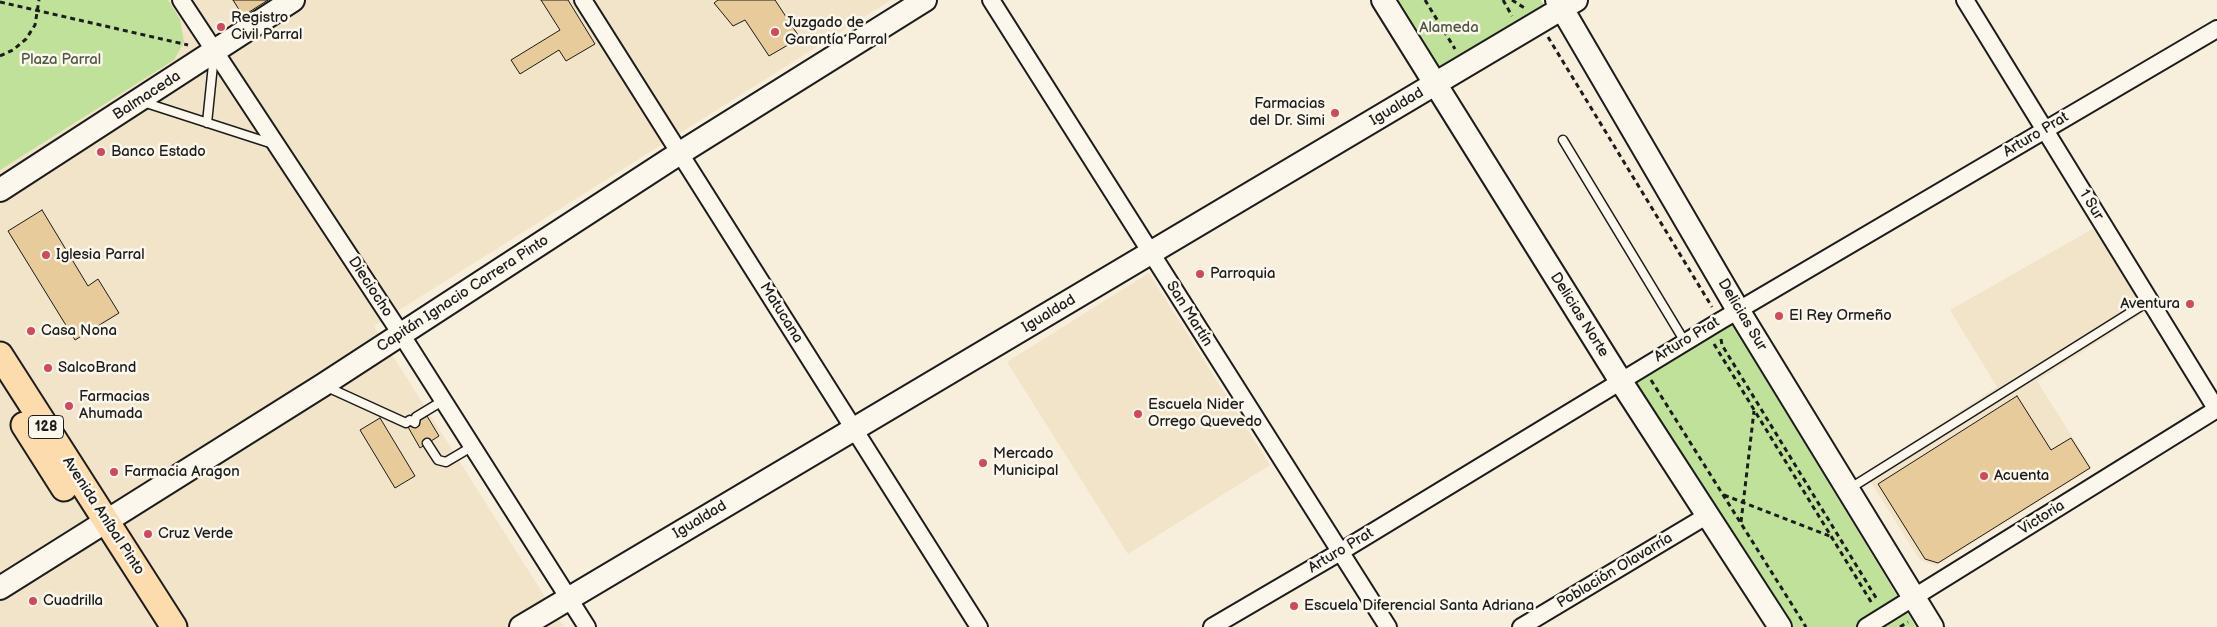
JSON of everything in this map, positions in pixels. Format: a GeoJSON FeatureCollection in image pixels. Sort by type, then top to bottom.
{"type":"FeatureCollection","features":[{"type":"Feature","properties":{"kind":"main road","name":"Avenida Aníbal Pinto"},"geometry":{"type":"LineString","coordinates":[[3,373],[145,598],[174,627]]}},
{"type":"Feature","properties":{"kind":"main road","name":"Avenida Aníbal Pinto"},"geometry":{"type":"LineString","coordinates":[[145,598],[153,627]]}},
{"type":"Feature","properties":{"kind":"street","name":"Dieciocho"},"geometry":{"type":"LineString","coordinates":[[181,0],[444,400],[587,627]]}},
{"type":"Feature","properties":{"kind":"street","name":"Balmaceda"},"geometry":{"type":"LineString","coordinates":[[0,190],[293,0]]}},
{"type":"Feature","properties":{"kind":"street","name":"Matucana"},"geometry":{"type":"LineString","coordinates":[[583,0],[979,627]]}},
{"type":"Feature","properties":{"kind":"street","name":"Capitán Ignacio Carrera Pinto"},"geometry":{"type":"LineString","coordinates":[[0,588],[323,385],[680,154],[925,0]]}},
{"type":"Feature","properties":{"kind":"street","name":"San Martín"},"geometry":{"type":"LineString","coordinates":[[991,0],[1388,627]]}},
{"type":"Feature","properties":{"kind":"street","name":"Delicias Norte"},"geometry":{"type":"LineString","coordinates":[[1383,0],[1620,380],[1780,627]]}},
{"type":"Feature","properties":{"kind":"street","name":"1 Sur"},"geometry":{"type":"LineString","coordinates":[[1965,0],[2217,409]]}},
{"type":"Feature","properties":{"kind":"street","name":"Igualdad"},"geometry":{"type":"LineString","coordinates":[[521,627],[1151,253],[1430,76],[1560,7]]}},
{"type":"Feature","properties":{"kind":"street","name":"Delicias Sur"},"geometry":{"type":"LineString","coordinates":[[1560,7],[1732,314],[1847,490],[1932,627]]}},
{"type":"Feature","properties":{"kind":"street","name":"Arturo Prat"},"geometry":{"type":"LineString","coordinates":[[1212,627],[1340,552],[1620,380],[2217,29]]}},
{"type":"Feature","properties":{"kind":"street","name":"Victoria"},"geometry":{"type":"LineString","coordinates":[[1866,627],[2217,409]]}},
{"type":"Feature","properties":{"kind":"street","name":"Población Olavarría"},"geometry":{"type":"LineString","coordinates":[[1521,627],[1708,515]]}},
{"type":"Feature","properties":{"kind":"lane"},"geometry":{"type":"LineString","coordinates":[[207,123],[215,51]]}},
{"type":"Feature","properties":{"kind":"lane"},"geometry":{"type":"LineString","coordinates":[[139,101],[277,145]]}},
{"type":"Feature","properties":{"kind":"lane"},"geometry":{"type":"LineString","coordinates":[[1563,140],[1685,342]]}},
{"type":"Feature","properties":{"kind":"lane"},"geometry":{"type":"LineString","coordinates":[[1847,490],[2149,301]]}},
{"type":"Feature","properties":{"kind":"lane"},"geometry":{"type":"LineString","coordinates":[[323,385],[406,424],[410,420],[414,423],[416,417],[444,400]]}},
{"type":"Feature","properties":{"kind":"lane"},"geometry":{"type":"LineString","coordinates":[[427,443],[438,460],[446,462],[473,446]]}},
{"type":"Feature","properties":{"kind":"path"},"geometry":{"type":"LineString","coordinates":[[0,56],[13,50],[26,39],[35,25],[39,0]]}},
{"type":"Feature","properties":{"kind":"path"},"geometry":{"type":"LineString","coordinates":[[1425,0],[1455,49]]}},
{"type":"Feature","properties":{"kind":"path"},"geometry":{"type":"LineString","coordinates":[[1503,0],[1512,16]]}},
{"type":"Feature","properties":{"kind":"path"},"geometry":{"type":"LineString","coordinates":[[0,2],[215,51]]}},
{"type":"Feature","properties":{"kind":"path"},"geometry":{"type":"LineString","coordinates":[[1504,20],[1536,2],[1560,7]]}},
{"type":"Feature","properties":{"kind":"path"},"geometry":{"type":"LineString","coordinates":[[1430,76],[1455,49],[1464,44]]}},
{"type":"Feature","properties":{"kind":"path"},"geometry":{"type":"LineString","coordinates":[[1709,292],[1732,314],[1733,331],[1713,343],[1881,618]]}},
{"type":"Feature","properties":{"kind":"path"},"geometry":{"type":"LineString","coordinates":[[1650,378],[1806,627]]}},
{"type":"Feature","properties":{"kind":"path"},"geometry":{"type":"LineString","coordinates":[[1740,522],[1754,410]]}},
{"type":"Feature","properties":{"kind":"path"},"geometry":{"type":"LineString","coordinates":[[1723,495],[1832,537]]}},
{"type":"Feature","properties":{"kind":"shaded area"},"geometry":{"type":"Polygon","coordinates":[[[0,0],[891,0],[374,326],[564,627],[0,627],[0,0]]]}},
{"type":"Feature","properties":{"kind":"shaded area"},"geometry":{"type":"Polygon","coordinates":[[[2096,227],[2148,310],[2037,381],[2092,468],[1936,566],[1920,560],[1865,473],[1997,387],[1950,310],[2096,227]]]}},
{"type":"Feature","properties":{"kind":"shaded area","name":"Escuela Nider Orrego Quevedo"},"geometry":{"type":"Polygon","coordinates":[[[1149,273],[1270,465],[1128,554],[1007,362],[1149,273]]]}},
{"type":"Feature","properties":{"kind":"green space","name":"Plaza Parral"},"geometry":{"type":"Polygon","coordinates":[[[0,0],[168,0],[180,19],[184,42],[174,60],[0,170],[0,0]]]}},
{"type":"Feature","properties":{"kind":"green space","name":"Alameda"},"geometry":{"type":"Polygon","coordinates":[[[1397,0],[1541,0],[1545,6],[1439,67],[1397,0]]]}},
{"type":"Feature","properties":{"kind":"green space"},"geometry":{"type":"Polygon","coordinates":[[[1732,324],[1916,627],[1790,627],[1635,380],[1732,324]]]}},
{"type":"Feature","properties":{"kind":"building"},"geometry":{"type":"Polygon","coordinates":[[[233,0],[268,0],[243,16],[233,0]]]}},
{"type":"Feature","properties":{"kind":"building"},"geometry":{"type":"Polygon","coordinates":[[[541,0],[568,0],[595,44],[566,61],[559,50],[520,74],[511,60],[560,30],[541,0]]]}},
{"type":"Feature","properties":{"kind":"building","name":"Juzgado de Garantía Parral"},"geometry":{"type":"Polygon","coordinates":[[[718,0],[775,0],[800,38],[769,56],[745,20],[733,26],[714,3],[718,0]]]}},
{"type":"Feature","properties":{"kind":"building","name":"Iglesia Parral"},"geometry":{"type":"Polygon","coordinates":[[[42,210],[88,286],[98,279],[119,313],[75,340],[8,231],[42,210]]]}},
{"type":"Feature","properties":{"kind":"building","name":"Acuenta"},"geometry":{"type":"Polygon","coordinates":[[[2017,396],[2051,450],[2071,438],[2090,468],[1938,563],[1925,559],[1878,484],[2017,396]]]}},
{"type":"Feature","properties":{"kind":"building"},"geometry":{"type":"Polygon","coordinates":[[[427,416],[439,436],[420,448],[408,427],[427,416]]]}},
{"type":"Feature","properties":{"kind":"building"},"geometry":{"type":"Polygon","coordinates":[[[380,418],[415,476],[395,488],[360,430],[380,418]]]}},
{"type":"Feature","properties":{"kind":"place","name":"Registro Civil Parral"},"geometry":{"type":"Point","coordinates":[221,27]}},
{"type":"Feature","properties":{"kind":"place","name":"Juzgado de Garantía Parral"},"geometry":{"type":"Point","coordinates":[775,32]}},
{"type":"Feature","properties":{"kind":"place","name":"Farmacias del Dr. Simi"},"geometry":{"type":"Point","coordinates":[1335,113]}},
{"type":"Feature","properties":{"kind":"place","name":"Banco Estado"},"geometry":{"type":"Point","coordinates":[101,152]}},
{"type":"Feature","properties":{"kind":"place","name":"Iglesia Parral"},"geometry":{"type":"Point","coordinates":[46,255]}},
{"type":"Feature","properties":{"kind":"place","name":"Parroquia"},"geometry":{"type":"Point","coordinates":[1200,274]}},
{"type":"Feature","properties":{"kind":"place","name":"Aventura"},"geometry":{"type":"Point","coordinates":[2190,304]}},
{"type":"Feature","properties":{"kind":"place","name":"El Rey Ormeño"},"geometry":{"type":"Point","coordinates":[1779,316]}},
{"type":"Feature","properties":{"kind":"place","name":"Casa Nona"},"geometry":{"type":"Point","coordinates":[31,331]}},
{"type":"Feature","properties":{"kind":"place","name":"SalcoBrand"},"geometry":{"type":"Point","coordinates":[48,368]}},
{"type":"Feature","properties":{"kind":"place","name":"Farmacias Ahumada"},"geometry":{"type":"Point","coordinates":[69,406]}},
{"type":"Feature","properties":{"kind":"place","name":"Escuela Nider Orrego Quevedo"},"geometry":{"type":"Point","coordinates":[1138,414]}},
{"type":"Feature","properties":{"kind":"place","name":"Mercado Municipal"},"geometry":{"type":"Point","coordinates":[983,463]}},
{"type":"Feature","properties":{"kind":"place","name":"Farmacia Aragon"},"geometry":{"type":"Point","coordinates":[114,472]}},
{"type":"Feature","properties":{"kind":"place","name":"Acuenta"},"geometry":{"type":"Point","coordinates":[1984,476]}},
{"type":"Feature","properties":{"kind":"place","name":"Cruz Verde"},"geometry":{"type":"Point","coordinates":[148,534]}},
{"type":"Feature","properties":{"kind":"place","name":"Cuadrilla"},"geometry":{"type":"Point","coordinates":[33,601]}},
{"type":"Feature","properties":{"kind":"place","name":"Escuela Diferencial Santa Adriana"},"geometry":{"type":"Point","coordinates":[1294,606]}}]}
